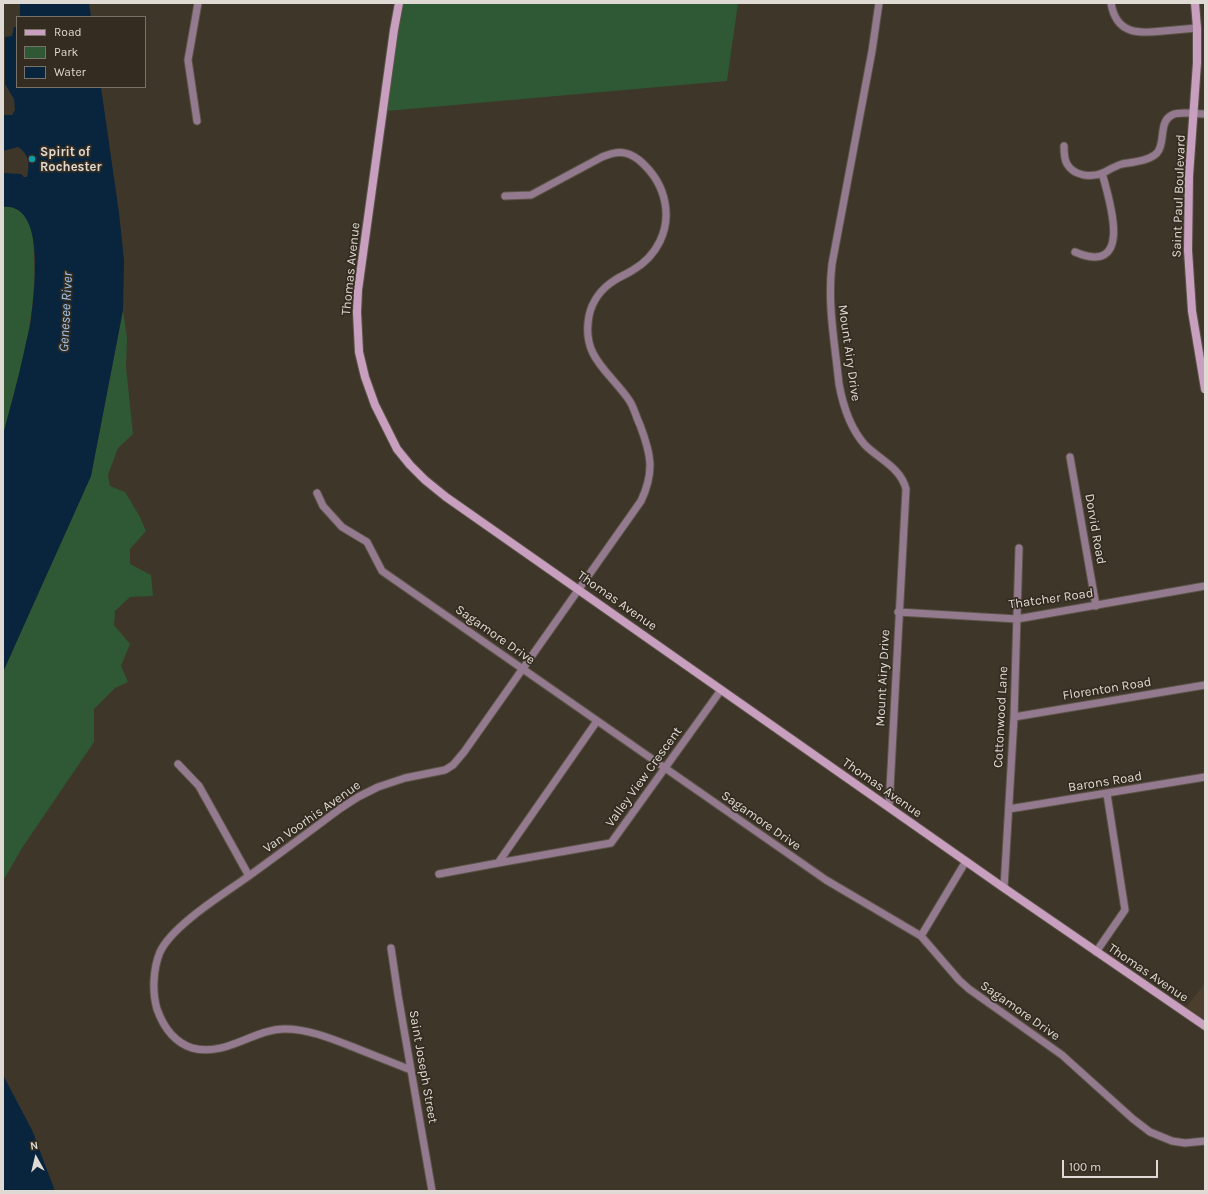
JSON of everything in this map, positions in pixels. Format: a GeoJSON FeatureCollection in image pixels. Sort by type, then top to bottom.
{"type":"FeatureCollection","features":[{"type":"Feature","properties":{"kind":"main road","name":"Thomas Avenue"},"geometry":{"type":"LineString","coordinates":[[399,3],[358,290],[357,312],[359,352],[365,377],[375,405],[397,450],[425,480],[446,497],[1004,888],[1205,1026]]}},
{"type":"Feature","properties":{"kind":"main road","name":"Saint Paul Boulevard"},"geometry":{"type":"LineString","coordinates":[[1195,3],[1197,63],[1189,176],[1188,250],[1192,311],[1205,389]]}},
{"type":"Feature","properties":{"kind":"street"},"geometry":{"type":"LineString","coordinates":[[197,121],[188,60],[198,3]]}},
{"type":"Feature","properties":{"kind":"street","name":"Mount Airy Drive"},"geometry":{"type":"LineString","coordinates":[[880,3],[832,264],[830,303],[839,384],[841,396],[849,420],[865,444],[898,472],[904,483],[906,496],[898,612],[889,807]]}},
{"type":"Feature","properties":{"kind":"street"},"geometry":{"type":"LineString","coordinates":[[1111,3],[1117,20],[1132,31],[1146,33],[1197,28]]}},
{"type":"Feature","properties":{"kind":"street"},"geometry":{"type":"LineString","coordinates":[[1064,146],[1065,160],[1075,172],[1086,175],[1094,175],[1120,165],[1153,156],[1160,149],[1165,122],[1170,115],[1180,113],[1205,114]]}},
{"type":"Feature","properties":{"kind":"street","name":"Van Voorhis Avenue"},"geometry":{"type":"LineString","coordinates":[[411,1070],[334,1039],[298,1030],[273,1030],[218,1049],[192,1048],[179,1042],[164,1026],[156,1004],[155,977],[160,952],[174,932],[358,797],[378,786],[449,768],[464,752],[641,501],[648,485],[650,468],[648,447],[632,406],[596,360],[588,340],[588,327],[589,315],[599,293],[615,279],[643,263],[658,246],[666,222],[666,207],[662,190],[657,180],[645,165],[626,152],[619,152],[611,153],[602,157],[530,195],[506,196]]}},
{"type":"Feature","properties":{"kind":"street"},"geometry":{"type":"LineString","coordinates":[[1075,252],[1098,257],[1106,253],[1112,247],[1113,238],[1111,205],[1102,173]]}},
{"type":"Feature","properties":{"kind":"street","name":"Dorvid Road"},"geometry":{"type":"LineString","coordinates":[[1070,457],[1096,606]]}},
{"type":"Feature","properties":{"kind":"street","name":"Sagamore Drive"},"geometry":{"type":"LineString","coordinates":[[317,493],[323,506],[342,527],[367,542],[382,571],[826,880],[921,936],[968,989],[1062,1055],[1141,1126],[1160,1137],[1172,1141],[1185,1143],[1205,1141]]}},
{"type":"Feature","properties":{"kind":"street","name":"Cottonwood Lane"},"geometry":{"type":"LineString","coordinates":[[1004,888],[1014,717],[1019,548]]}},
{"type":"Feature","properties":{"kind":"street","name":"Thatcher Road"},"geometry":{"type":"LineString","coordinates":[[898,612],[1017,619],[1205,586]]}},
{"type":"Feature","properties":{"kind":"street","name":"Florenton Road"},"geometry":{"type":"LineString","coordinates":[[1014,717],[1205,685]]}},
{"type":"Feature","properties":{"kind":"street","name":"Valley View Crescent"},"geometry":{"type":"LineString","coordinates":[[439,874],[611,843],[721,690]]}},
{"type":"Feature","properties":{"kind":"street"},"geometry":{"type":"LineString","coordinates":[[498,864],[597,721]]}},
{"type":"Feature","properties":{"kind":"street"},"geometry":{"type":"LineString","coordinates":[[178,764],[199,786],[249,876]]}},
{"type":"Feature","properties":{"kind":"street","name":"Barons Road"},"geometry":{"type":"LineString","coordinates":[[1009,809],[1205,777]]}},
{"type":"Feature","properties":{"kind":"street"},"geometry":{"type":"LineString","coordinates":[[1096,952],[1125,910],[1107,794]]}},
{"type":"Feature","properties":{"kind":"street"},"geometry":{"type":"LineString","coordinates":[[921,936],[966,861]]}},
{"type":"Feature","properties":{"kind":"street","name":"Saint Joseph Street"},"geometry":{"type":"LineString","coordinates":[[391,948],[432,1191]]}},
{"type":"Feature","properties":{"kind":"shaded area"},"geometry":{"type":"Polygon","coordinates":[[[1205,972],[1205,1021],[1186,1007],[1203,986],[1205,972]]]}},
{"type":"Feature","properties":{"kind":"green space"},"geometry":{"type":"Polygon","coordinates":[[[401,3],[738,3],[727,81],[386,111],[401,3]]]}},
{"type":"Feature","properties":{"kind":"green space"},"geometry":{"type":"Polygon","coordinates":[[[9,206],[19,210],[23,214],[31,228],[34,243],[34,281],[33,304],[25,348],[3,435],[3,207],[9,206]]]}},
{"type":"Feature","properties":{"kind":"green space"},"geometry":{"type":"Polygon","coordinates":[[[123,310],[127,338],[126,367],[133,434],[118,448],[108,475],[110,486],[125,492],[140,517],[146,531],[130,549],[130,564],[151,575],[153,596],[130,597],[115,611],[114,625],[130,644],[121,666],[128,682],[115,688],[94,709],[94,742],[22,848],[3,881],[3,672],[91,476],[123,310]]]}},
{"type":"Feature","properties":{"kind":"water"},"geometry":{"type":"Polygon","coordinates":[[[20,3],[89,3],[91,16],[20,16],[20,3]]]}},
{"type":"Feature","properties":{"kind":"water","name":"Genesee River"},"geometry":{"type":"Polygon","coordinates":[[[14,27],[16,27],[16,88],[101,88],[119,213],[124,260],[123,310],[91,476],[3,672],[3,435],[30,324],[35,272],[35,252],[32,234],[26,219],[17,209],[3,207],[3,173],[21,174],[24,177],[27,177],[28,168],[28,160],[22,150],[18,147],[3,151],[3,115],[12,115],[15,110],[14,99],[5,84],[5,37],[12,36],[14,27]]]}},
{"type":"Feature","properties":{"kind":"water"},"geometry":{"type":"Polygon","coordinates":[[[3,1075],[32,1130],[55,1191],[3,1191],[3,1075]]]}},
{"type":"Feature","properties":{"kind":"place","name":"Spirit of Rochester"},"geometry":{"type":"Point","coordinates":[32,159]}}]}
